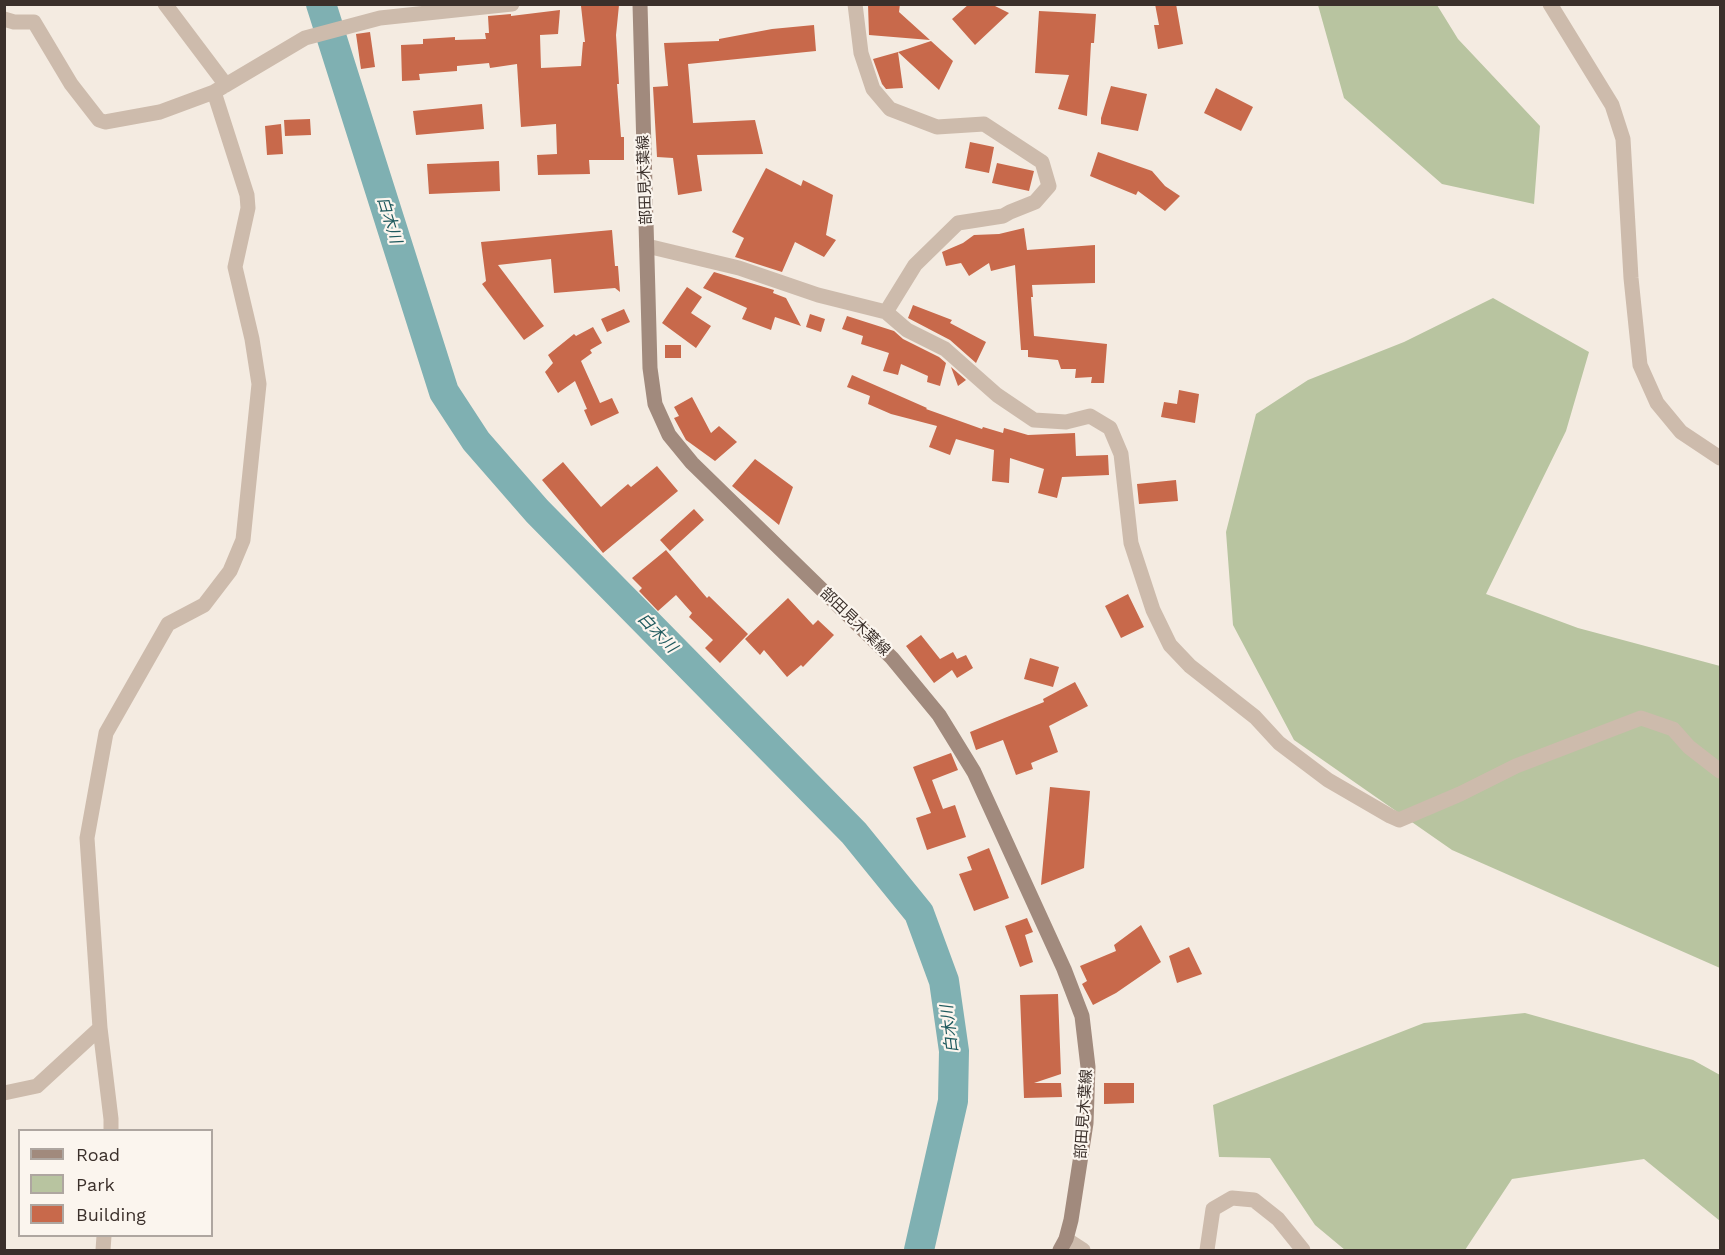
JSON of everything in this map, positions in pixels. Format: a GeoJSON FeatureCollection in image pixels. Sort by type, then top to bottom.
{"type":"FeatureCollection","features":[{"type":"Feature","properties":{"kind":"main road","name":"部田見木葉線"},"geometry":{"type":"LineString","coordinates":[[640,4],[650,368],[655,404],[669,435],[692,463],[892,658],[939,715],[974,772],[1064,969],[1082,1016],[1088,1066],[1086,1123],[1081,1166],[1063,1245]]}},
{"type":"Feature","properties":{"kind":"street"},"geometry":{"type":"LineString","coordinates":[[111,1129],[100,1028],[87,838],[106,733],[168,624],[204,605],[230,571],[243,540],[259,384],[252,339],[235,267],[248,202],[220,89],[165,4]]}},
{"type":"Feature","properties":{"kind":"street"},"geometry":{"type":"LineString","coordinates":[[4,19],[14,22],[34,22],[71,84],[99,120],[105,123],[160,112],[220,89],[305,38],[380,18],[512,4]]}},
{"type":"Feature","properties":{"kind":"street"},"geometry":{"type":"LineString","coordinates":[[855,4],[861,53],[873,89],[890,109],[937,127],[984,124],[1042,162],[1049,186],[1035,202],[1004,216],[958,223],[915,265],[886,312]]}},
{"type":"Feature","properties":{"kind":"street"},"geometry":{"type":"LineString","coordinates":[[1550,4],[1612,105],[1623,139],[1631,278],[1640,365],[1657,403],[1681,432],[1720,458]]}},
{"type":"Feature","properties":{"kind":"street"},"geometry":{"type":"LineString","coordinates":[[647,246],[739,268],[818,295],[886,312],[907,330],[945,349],[997,395],[1034,420],[1066,422],[1090,416],[1110,429],[1120,454],[1131,543],[1153,610],[1170,645],[1190,666],[1255,717],[1279,743],[1328,780],[1399,820],[1460,794],[1516,766],[1641,718],[1673,729],[1689,747],[1720,771]]}},
{"type":"Feature","properties":{"kind":"street"},"geometry":{"type":"LineString","coordinates":[[4,1093],[37,1086],[100,1028]]}},
{"type":"Feature","properties":{"kind":"street"},"geometry":{"type":"LineString","coordinates":[[1207,1251],[1213,1209],[1232,1198],[1254,1200],[1278,1219],[1303,1251]]}},
{"type":"Feature","properties":{"kind":"street"},"geometry":{"type":"LineString","coordinates":[[1063,1245],[1083,1251]]}},
{"type":"Feature","properties":{"kind":"green space"},"geometry":{"type":"Polygon","coordinates":[[[1318,5],[1437,5],[1458,39],[1540,126],[1534,204],[1442,184],[1344,98],[1318,5]]]}},
{"type":"Feature","properties":{"kind":"green space"},"geometry":{"type":"Polygon","coordinates":[[[1493,298],[1589,352],[1566,431],[1486,594],[1578,628],[1720,666],[1720,968],[1452,850],[1294,740],[1233,625],[1226,532],[1256,414],[1308,380],[1404,342],[1493,298]]]}},
{"type":"Feature","properties":{"kind":"green space"},"geometry":{"type":"Polygon","coordinates":[[[1525,1013],[1693,1060],[1720,1075],[1720,1221],[1644,1159],[1512,1179],[1465,1250],[1345,1250],[1315,1225],[1270,1158],[1219,1157],[1213,1105],[1424,1023],[1525,1013]]]}},
{"type":"Feature","properties":{"kind":"building"},"geometry":{"type":"Polygon","coordinates":[[[868,4],[900,4],[899,12],[930,40],[869,35],[868,4]]]}},
{"type":"Feature","properties":{"kind":"building"},"geometry":{"type":"Polygon","coordinates":[[[969,4],[991,4],[1009,13],[975,45],[952,19],[969,4]]]}},
{"type":"Feature","properties":{"kind":"building"},"geometry":{"type":"Polygon","coordinates":[[[1155,4],[1176,4],[1183,44],[1158,49],[1154,25],[1159,25],[1155,4]]]}},
{"type":"Feature","properties":{"kind":"building"},"geometry":{"type":"Polygon","coordinates":[[[619,5],[616,35],[619,84],[617,84],[621,137],[624,137],[624,160],[589,160],[590,174],[538,175],[537,155],[557,154],[556,124],[521,127],[517,64],[490,68],[489,63],[457,66],[457,71],[419,74],[420,80],[402,81],[401,45],[423,44],[423,39],[455,37],[455,40],[486,39],[485,33],[489,33],[488,16],[511,14],[511,16],[560,10],[558,34],[540,35],[541,68],[581,66],[583,42],[585,42],[581,6],[619,5]]]}},
{"type":"Feature","properties":{"kind":"building"},"geometry":{"type":"Polygon","coordinates":[[[1039,11],[1096,14],[1094,43],[1091,43],[1087,116],[1058,109],[1069,75],[1035,73],[1039,11]]]}},
{"type":"Feature","properties":{"kind":"building"},"geometry":{"type":"Polygon","coordinates":[[[814,25],[816,51],[688,64],[693,123],[755,120],[763,154],[697,155],[702,191],[678,195],[673,158],[657,157],[653,87],[668,86],[664,43],[719,41],[719,39],[772,29],[814,25]]]}},
{"type":"Feature","properties":{"kind":"building"},"geometry":{"type":"Polygon","coordinates":[[[370,32],[375,67],[361,69],[356,34],[370,32]]]}},
{"type":"Feature","properties":{"kind":"building"},"geometry":{"type":"Polygon","coordinates":[[[931,41],[953,61],[939,90],[898,52],[931,41]]]}},
{"type":"Feature","properties":{"kind":"building"},"geometry":{"type":"Polygon","coordinates":[[[898,52],[903,88],[886,89],[873,59],[898,52]]]}},
{"type":"Feature","properties":{"kind":"building"},"geometry":{"type":"Polygon","coordinates":[[[1111,86],[1147,94],[1138,131],[1101,124],[1111,86]]]}},
{"type":"Feature","properties":{"kind":"building"},"geometry":{"type":"Polygon","coordinates":[[[1216,88],[1253,107],[1241,131],[1204,113],[1216,88]]]}},
{"type":"Feature","properties":{"kind":"building"},"geometry":{"type":"Polygon","coordinates":[[[482,104],[484,129],[416,135],[413,111],[482,104]]]}},
{"type":"Feature","properties":{"kind":"building"},"geometry":{"type":"Polygon","coordinates":[[[310,119],[311,135],[285,136],[284,120],[310,119]]]}},
{"type":"Feature","properties":{"kind":"building"},"geometry":{"type":"Polygon","coordinates":[[[281,124],[283,154],[267,155],[265,126],[281,124]]]}},
{"type":"Feature","properties":{"kind":"building"},"geometry":{"type":"Polygon","coordinates":[[[970,142],[994,147],[989,173],[965,168],[970,142]]]}},
{"type":"Feature","properties":{"kind":"building"},"geometry":{"type":"Polygon","coordinates":[[[1098,152],[1152,171],[1165,186],[1180,196],[1165,211],[1138,191],[1136,195],[1090,176],[1098,152]]]}},
{"type":"Feature","properties":{"kind":"building"},"geometry":{"type":"Polygon","coordinates":[[[499,161],[500,191],[429,194],[427,164],[499,161]]]}},
{"type":"Feature","properties":{"kind":"building"},"geometry":{"type":"Polygon","coordinates":[[[997,163],[1034,171],[1029,191],[992,183],[997,163]]]}},
{"type":"Feature","properties":{"kind":"building"},"geometry":{"type":"Polygon","coordinates":[[[766,168],[801,186],[803,180],[833,195],[826,235],[836,240],[824,257],[795,242],[782,272],[735,257],[744,238],[732,232],[766,168]]]}},
{"type":"Feature","properties":{"kind":"building"},"geometry":{"type":"Polygon","coordinates":[[[1024,228],[1027,250],[1095,245],[1095,283],[1032,285],[1033,297],[1031,297],[1034,336],[1107,344],[1104,383],[1091,383],[1092,377],[1075,378],[1076,369],[1061,369],[1058,360],[1028,357],[1028,350],[1021,350],[1015,265],[991,271],[989,263],[969,276],[961,263],[946,266],[942,252],[963,243],[974,235],[999,234],[1024,228]]]}},
{"type":"Feature","properties":{"kind":"building"},"geometry":{"type":"Polygon","coordinates":[[[612,230],[620,292],[615,288],[554,293],[551,259],[498,265],[544,326],[524,340],[482,284],[486,281],[481,242],[612,230]]]}},
{"type":"Feature","properties":{"kind":"building"},"geometry":{"type":"Polygon","coordinates":[[[714,272],[774,290],[773,293],[786,298],[801,326],[775,317],[771,330],[742,319],[747,308],[703,288],[714,272]]]}},
{"type":"Feature","properties":{"kind":"building"},"geometry":{"type":"Polygon","coordinates":[[[687,287],[702,297],[691,313],[711,326],[696,348],[662,323],[687,287]]]}},
{"type":"Feature","properties":{"kind":"building"},"geometry":{"type":"Polygon","coordinates":[[[913,305],[952,320],[950,323],[986,342],[976,363],[950,340],[908,318],[913,305]]]}},
{"type":"Feature","properties":{"kind":"building"},"geometry":{"type":"Polygon","coordinates":[[[624,309],[630,322],[607,332],[601,319],[624,309]]]}},
{"type":"Feature","properties":{"kind":"building"},"geometry":{"type":"Polygon","coordinates":[[[810,314],[825,319],[821,332],[806,327],[810,314]]]}},
{"type":"Feature","properties":{"kind":"building"},"geometry":{"type":"Polygon","coordinates":[[[847,316],[894,331],[903,339],[939,357],[946,363],[940,386],[927,382],[928,376],[901,364],[898,375],[883,371],[889,353],[861,344],[863,336],[842,329],[847,316]]]}},
{"type":"Feature","properties":{"kind":"building"},"geometry":{"type":"Polygon","coordinates":[[[593,327],[602,343],[590,350],[592,353],[581,361],[600,403],[612,398],[619,413],[591,426],[584,410],[587,409],[575,381],[558,393],[545,372],[553,363],[548,355],[574,334],[576,336],[593,327]]]}},
{"type":"Feature","properties":{"kind":"building"},"geometry":{"type":"Polygon","coordinates":[[[665,345],[681,345],[681,358],[665,358],[665,345]]]}},
{"type":"Feature","properties":{"kind":"building"},"geometry":{"type":"Polygon","coordinates":[[[951,367],[966,380],[958,386],[951,367]]]}},
{"type":"Feature","properties":{"kind":"building"},"geometry":{"type":"Polygon","coordinates":[[[852,375],[926,409],[982,429],[983,427],[1003,433],[1004,428],[1028,435],[1075,433],[1076,456],[1108,455],[1109,475],[1062,477],[1057,498],[1038,493],[1044,469],[1010,458],[1009,483],[992,481],[994,450],[956,439],[950,455],[929,447],[937,426],[891,414],[868,404],[870,396],[847,387],[852,375]]]}},
{"type":"Feature","properties":{"kind":"building"},"geometry":{"type":"Polygon","coordinates":[[[1179,390],[1199,394],[1195,423],[1161,417],[1164,402],[1177,404],[1179,390]]]}},
{"type":"Feature","properties":{"kind":"building"},"geometry":{"type":"Polygon","coordinates":[[[692,397],[711,433],[719,426],[737,442],[715,461],[686,440],[674,418],[679,416],[674,407],[692,397]]]}},
{"type":"Feature","properties":{"kind":"building"},"geometry":{"type":"Polygon","coordinates":[[[755,459],[793,487],[779,525],[732,486],[755,459]]]}},
{"type":"Feature","properties":{"kind":"building"},"geometry":{"type":"Polygon","coordinates":[[[563,462],[601,507],[628,484],[631,487],[657,466],[678,491],[603,553],[542,480],[563,462]]]}},
{"type":"Feature","properties":{"kind":"building"},"geometry":{"type":"Polygon","coordinates":[[[1176,480],[1178,501],[1139,504],[1137,484],[1176,480]]]}},
{"type":"Feature","properties":{"kind":"building"},"geometry":{"type":"Polygon","coordinates":[[[694,509],[704,520],[670,551],[660,540],[694,509]]]}},
{"type":"Feature","properties":{"kind":"building"},"geometry":{"type":"Polygon","coordinates":[[[666,550],[707,598],[709,596],[748,634],[720,663],[705,648],[713,640],[689,617],[692,613],[676,595],[658,611],[639,591],[642,588],[632,578],[666,550]]]}},
{"type":"Feature","properties":{"kind":"building"},"geometry":{"type":"Polygon","coordinates":[[[1128,594],[1144,627],[1121,638],[1105,606],[1128,594]]]}},
{"type":"Feature","properties":{"kind":"building"},"geometry":{"type":"Polygon","coordinates":[[[788,598],[813,625],[818,620],[834,635],[803,667],[801,665],[787,677],[764,650],[760,655],[745,639],[788,598]]]}},
{"type":"Feature","properties":{"kind":"building"},"geometry":{"type":"Polygon","coordinates":[[[921,635],[940,659],[953,652],[957,659],[966,655],[973,668],[957,678],[952,670],[934,683],[906,646],[921,635]]]}},
{"type":"Feature","properties":{"kind":"building"},"geometry":{"type":"Polygon","coordinates":[[[1030,658],[1059,667],[1053,687],[1024,679],[1030,658]]]}},
{"type":"Feature","properties":{"kind":"building"},"geometry":{"type":"Polygon","coordinates":[[[1075,682],[1088,706],[1049,726],[1058,752],[1031,763],[1033,769],[1016,775],[1003,740],[976,750],[970,732],[1044,702],[1043,699],[1075,682]]]}},
{"type":"Feature","properties":{"kind":"building"},"geometry":{"type":"Polygon","coordinates":[[[951,753],[958,770],[932,780],[943,809],[955,805],[966,837],[927,850],[916,818],[931,813],[913,767],[951,753]]]}},
{"type":"Feature","properties":{"kind":"building"},"geometry":{"type":"Polygon","coordinates":[[[1050,787],[1090,791],[1084,868],[1041,885],[1050,787]]]}},
{"type":"Feature","properties":{"kind":"building"},"geometry":{"type":"Polygon","coordinates":[[[989,848],[1009,898],[974,911],[959,874],[972,870],[967,857],[989,848]]]}},
{"type":"Feature","properties":{"kind":"building"},"geometry":{"type":"Polygon","coordinates":[[[1027,918],[1033,932],[1025,935],[1033,962],[1020,967],[1005,926],[1027,918]]]}},
{"type":"Feature","properties":{"kind":"building"},"geometry":{"type":"Polygon","coordinates":[[[1141,925],[1161,962],[1116,993],[1093,1005],[1082,984],[1087,981],[1080,966],[1116,951],[1114,945],[1141,925]]]}},
{"type":"Feature","properties":{"kind":"building"},"geometry":{"type":"Polygon","coordinates":[[[1189,947],[1202,974],[1177,983],[1169,956],[1189,947]]]}},
{"type":"Feature","properties":{"kind":"building"},"geometry":{"type":"Polygon","coordinates":[[[1058,994],[1061,1074],[1034,1083],[1061,1083],[1062,1097],[1024,1098],[1020,995],[1058,994]]]}},
{"type":"Feature","properties":{"kind":"building"},"geometry":{"type":"Polygon","coordinates":[[[1104,1083],[1134,1083],[1134,1103],[1104,1104],[1104,1083]]]}},
{"type":"Feature","properties":{"kind":"waterway","name":"白木川"},"geometry":{"type":"LineString","coordinates":[[321,4],[444,392],[476,441],[537,511],[854,833],[919,913],[944,981],[954,1051],[953,1101],[919,1250]]}}]}
